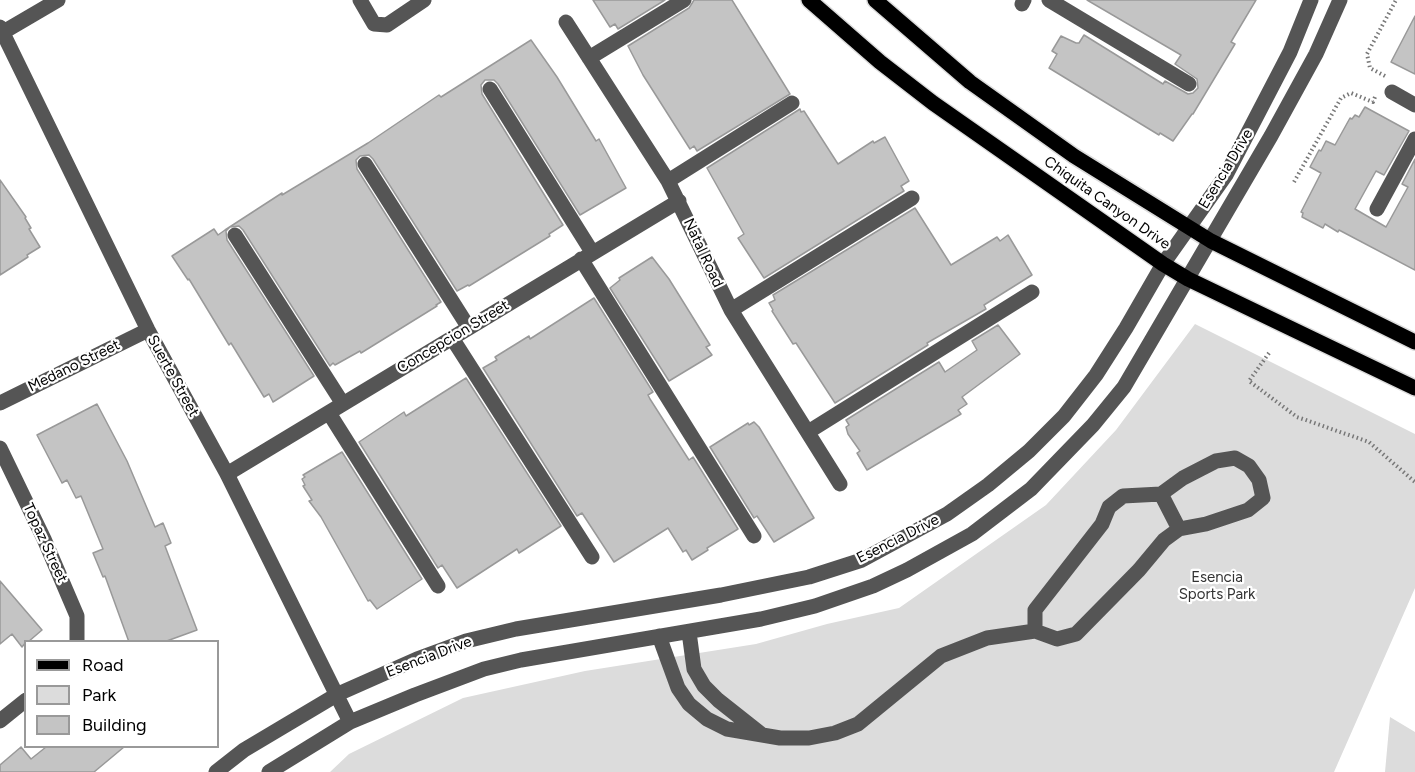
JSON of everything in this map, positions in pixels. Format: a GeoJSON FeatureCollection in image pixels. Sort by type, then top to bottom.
{"type":"FeatureCollection","features":[{"type":"Feature","properties":{"kind":"main road","name":"Chiquita Canyon Drive"},"geometry":{"type":"LineString","coordinates":[[809,0],[880,62],[933,103],[1163,264],[1188,279],[1415,388]]}},
{"type":"Feature","properties":{"kind":"main road","name":"Chiquita Canyon Drive"},"geometry":{"type":"LineString","coordinates":[[875,0],[970,82],[1074,156],[1211,241],[1415,342]]}},
{"type":"Feature","properties":{"kind":"street"},"geometry":{"type":"LineString","coordinates":[[1,31],[58,0]]}},
{"type":"Feature","properties":{"kind":"street"},"geometry":{"type":"LineString","coordinates":[[360,0],[374,24],[387,25],[424,0]]}},
{"type":"Feature","properties":{"kind":"street"},"geometry":{"type":"LineString","coordinates":[[589,58],[684,0]]}},
{"type":"Feature","properties":{"kind":"street"},"geometry":{"type":"LineString","coordinates":[[1049,0],[1189,84]]}},
{"type":"Feature","properties":{"kind":"street","name":"Esencia Drive"},"geometry":{"type":"LineString","coordinates":[[216,772],[244,750],[338,694],[417,658],[466,641],[516,628],[788,582],[862,560],[947,514],[988,485],[1029,451],[1064,416],[1096,375],[1163,264],[1226,175],[1290,52],[1311,0]]}},
{"type":"Feature","properties":{"kind":"street","name":"Esencia Drive"},"geometry":{"type":"LineString","coordinates":[[268,772],[350,722],[484,669],[521,660],[761,619],[815,606],[873,586],[908,570],[972,534],[1031,489],[1093,425],[1124,387],[1211,241],[1310,64],[1340,0]]}},
{"type":"Feature","properties":{"kind":"street","name":"Natal Road"},"geometry":{"type":"LineString","coordinates":[[566,22],[668,181],[731,310],[840,484]]}},
{"type":"Feature","properties":{"kind":"street","name":"Suerte Street"},"geometry":{"type":"LineString","coordinates":[[1,31],[148,330],[227,474],[350,722]]}},
{"type":"Feature","properties":{"kind":"street"},"geometry":{"type":"LineString","coordinates":[[490,89],[754,536]]}},
{"type":"Feature","properties":{"kind":"street"},"geometry":{"type":"LineString","coordinates":[[1384,90],[1415,105]]}},
{"type":"Feature","properties":{"kind":"street"},"geometry":{"type":"LineString","coordinates":[[668,181],[792,103]]}},
{"type":"Feature","properties":{"kind":"street"},"geometry":{"type":"LineString","coordinates":[[1377,209],[1415,139]]}},
{"type":"Feature","properties":{"kind":"street"},"geometry":{"type":"LineString","coordinates":[[365,164],[469,327]]}},
{"type":"Feature","properties":{"kind":"street"},"geometry":{"type":"LineString","coordinates":[[731,310],[912,198]]}},
{"type":"Feature","properties":{"kind":"street","name":"Concepcion Street"},"geometry":{"type":"LineString","coordinates":[[227,474],[679,201]]}},
{"type":"Feature","properties":{"kind":"street"},"geometry":{"type":"LineString","coordinates":[[236,235],[343,404]]}},
{"type":"Feature","properties":{"kind":"street"},"geometry":{"type":"LineString","coordinates":[[808,432],[1032,292]]}},
{"type":"Feature","properties":{"kind":"street","name":"Medano Street"},"geometry":{"type":"LineString","coordinates":[[0,403],[148,330]]}},
{"type":"Feature","properties":{"kind":"street"},"geometry":{"type":"LineString","coordinates":[[452,338],[592,557]]}},
{"type":"Feature","properties":{"kind":"street"},"geometry":{"type":"LineString","coordinates":[[330,413],[438,586]]}},
{"type":"Feature","properties":{"kind":"street","name":"Topaz Street"},"geometry":{"type":"LineString","coordinates":[[0,448],[44,539],[77,616],[77,640]]}},
{"type":"Feature","properties":{"kind":"street"},"geometry":{"type":"LineString","coordinates":[[659,636],[678,688],[689,704],[707,719],[727,729],[780,738],[809,738],[835,733],[858,724],[941,657],[987,638],[1035,631],[1057,639],[1076,634],[1139,570],[1164,540],[1179,529],[1206,524],[1248,510],[1263,498],[1259,480],[1249,466],[1235,458],[1216,461],[1183,478],[1161,494],[1123,496],[1109,507],[1102,524],[1035,610],[1035,631]]}},
{"type":"Feature","properties":{"kind":"street"},"geometry":{"type":"LineString","coordinates":[[1161,494],[1179,529]]}},
{"type":"Feature","properties":{"kind":"street"},"geometry":{"type":"LineString","coordinates":[[689,632],[694,669],[704,687],[763,736]]}},
{"type":"Feature","properties":{"kind":"street"},"geometry":{"type":"LineString","coordinates":[[0,722],[24,702]]}},
{"type":"Feature","properties":{"kind":"path"},"geometry":{"type":"LineString","coordinates":[[1294,182],[1342,96],[1353,93],[1373,102],[1384,90],[1386,76],[1370,68],[1368,54],[1396,0]]}},
{"type":"Feature","properties":{"kind":"path"},"geometry":{"type":"LineString","coordinates":[[1269,353],[1249,381],[1297,417],[1370,442],[1415,482]]}},
{"type":"Feature","properties":{"kind":"green space","name":"Esencia Sports Park"},"geometry":{"type":"Polygon","coordinates":[[[1195,324],[1415,434],[1415,588],[1334,772],[330,772],[349,754],[463,698],[585,671],[756,644],[827,624],[899,608],[1046,505],[1116,430],[1195,324]]]}},
{"type":"Feature","properties":{"kind":"green space"},"geometry":{"type":"Polygon","coordinates":[[[1390,717],[1415,732],[1415,772],[1385,772],[1390,717]]]}},
{"type":"Feature","properties":{"kind":"building"},"geometry":{"type":"Polygon","coordinates":[[[593,0],[665,0],[618,29],[615,24],[610,27],[593,0]]]}},
{"type":"Feature","properties":{"kind":"building"},"geometry":{"type":"Polygon","coordinates":[[[694,0],[732,0],[790,94],[697,151],[694,146],[690,149],[643,75],[628,46],[689,8],[694,0]]]}},
{"type":"Feature","properties":{"kind":"building"},"geometry":{"type":"Polygon","coordinates":[[[1087,0],[1256,0],[1231,42],[1235,44],[1193,114],[1173,141],[1160,133],[1159,135],[1049,68],[1057,54],[1052,51],[1061,36],[1079,43],[1084,35],[1163,84],[1165,81],[1188,94],[1198,88],[1197,79],[1175,64],[1181,55],[1087,0]]]}},
{"type":"Feature","properties":{"kind":"building"},"geometry":{"type":"Polygon","coordinates":[[[1415,16],[1415,74],[1391,62],[1415,16]]]}},
{"type":"Feature","properties":{"kind":"building"},"geometry":{"type":"Polygon","coordinates":[[[531,40],[557,77],[596,141],[599,139],[626,188],[580,215],[498,84],[494,80],[485,80],[481,85],[482,94],[563,225],[549,234],[550,236],[469,286],[457,291],[373,159],[369,155],[360,156],[356,160],[357,169],[441,302],[361,353],[360,351],[330,366],[243,230],[239,226],[230,227],[226,231],[227,240],[314,376],[273,402],[269,394],[264,397],[231,343],[229,345],[189,279],[172,256],[214,229],[218,235],[225,230],[282,193],[282,195],[368,143],[439,95],[441,97],[531,40]]]}},
{"type":"Feature","properties":{"kind":"building"},"geometry":{"type":"Polygon","coordinates":[[[1365,107],[1409,131],[1384,175],[1376,171],[1355,209],[1386,227],[1408,187],[1402,184],[1415,159],[1415,270],[1339,230],[1338,232],[1325,224],[1323,228],[1302,217],[1301,212],[1321,173],[1310,167],[1319,150],[1321,151],[1326,141],[1335,145],[1350,118],[1352,119],[1355,115],[1359,117],[1365,107]]]}},
{"type":"Feature","properties":{"kind":"building"},"geometry":{"type":"Polygon","coordinates":[[[800,109],[801,112],[804,111],[838,164],[873,141],[874,143],[885,137],[909,181],[901,186],[904,191],[764,278],[738,238],[744,234],[707,168],[800,109]]]}},
{"type":"Feature","properties":{"kind":"building"},"geometry":{"type":"Polygon","coordinates":[[[0,180],[26,217],[31,228],[29,229],[40,247],[0,275],[0,180]]]}},
{"type":"Feature","properties":{"kind":"building"},"geometry":{"type":"Polygon","coordinates":[[[915,208],[951,265],[997,237],[1000,241],[1008,235],[1032,275],[984,305],[986,309],[927,343],[928,345],[835,403],[796,343],[793,344],[769,303],[775,300],[773,295],[915,208]]]}},
{"type":"Feature","properties":{"kind":"building"},"geometry":{"type":"Polygon","coordinates":[[[652,257],[669,279],[710,345],[706,347],[712,355],[669,381],[610,288],[620,280],[619,278],[652,257]]]}},
{"type":"Feature","properties":{"kind":"building"},"geometry":{"type":"Polygon","coordinates":[[[594,298],[653,392],[648,395],[650,399],[689,460],[693,457],[738,529],[692,560],[686,550],[683,552],[668,528],[614,562],[582,513],[577,516],[483,368],[497,360],[495,357],[529,336],[530,339],[594,298]]]}},
{"type":"Feature","properties":{"kind":"building"},"geometry":{"type":"Polygon","coordinates":[[[998,325],[1020,354],[962,397],[967,404],[958,410],[961,414],[867,470],[857,453],[860,451],[848,434],[846,427],[849,425],[846,420],[939,362],[945,372],[977,350],[972,341],[998,325]]]}},
{"type":"Feature","properties":{"kind":"building"},"geometry":{"type":"Polygon","coordinates":[[[466,378],[561,526],[519,553],[517,549],[457,588],[442,565],[438,568],[359,442],[404,412],[406,416],[466,378]]]}},
{"type":"Feature","properties":{"kind":"building"},"geometry":{"type":"Polygon","coordinates":[[[97,404],[127,461],[155,527],[163,523],[171,543],[165,546],[197,630],[170,640],[128,640],[105,576],[103,577],[93,553],[103,549],[81,496],[76,498],[67,480],[62,483],[37,435],[97,404]]]}},
{"type":"Feature","properties":{"kind":"building"},"geometry":{"type":"Polygon","coordinates":[[[754,422],[814,518],[774,542],[757,516],[754,518],[710,447],[748,423],[749,425],[754,422]]]}},
{"type":"Feature","properties":{"kind":"building"},"geometry":{"type":"Polygon","coordinates":[[[342,452],[422,579],[377,609],[370,600],[368,601],[321,517],[309,501],[312,500],[303,486],[305,485],[302,479],[305,477],[303,475],[342,452]]]}},
{"type":"Feature","properties":{"kind":"building"},"geometry":{"type":"Polygon","coordinates":[[[0,581],[42,630],[30,640],[24,640],[22,647],[12,634],[0,644],[0,581]]]}},
{"type":"Feature","properties":{"kind":"building"},"geometry":{"type":"Polygon","coordinates":[[[21,747],[31,759],[45,748],[123,748],[94,772],[0,772],[0,765],[21,747]]]}}]}
